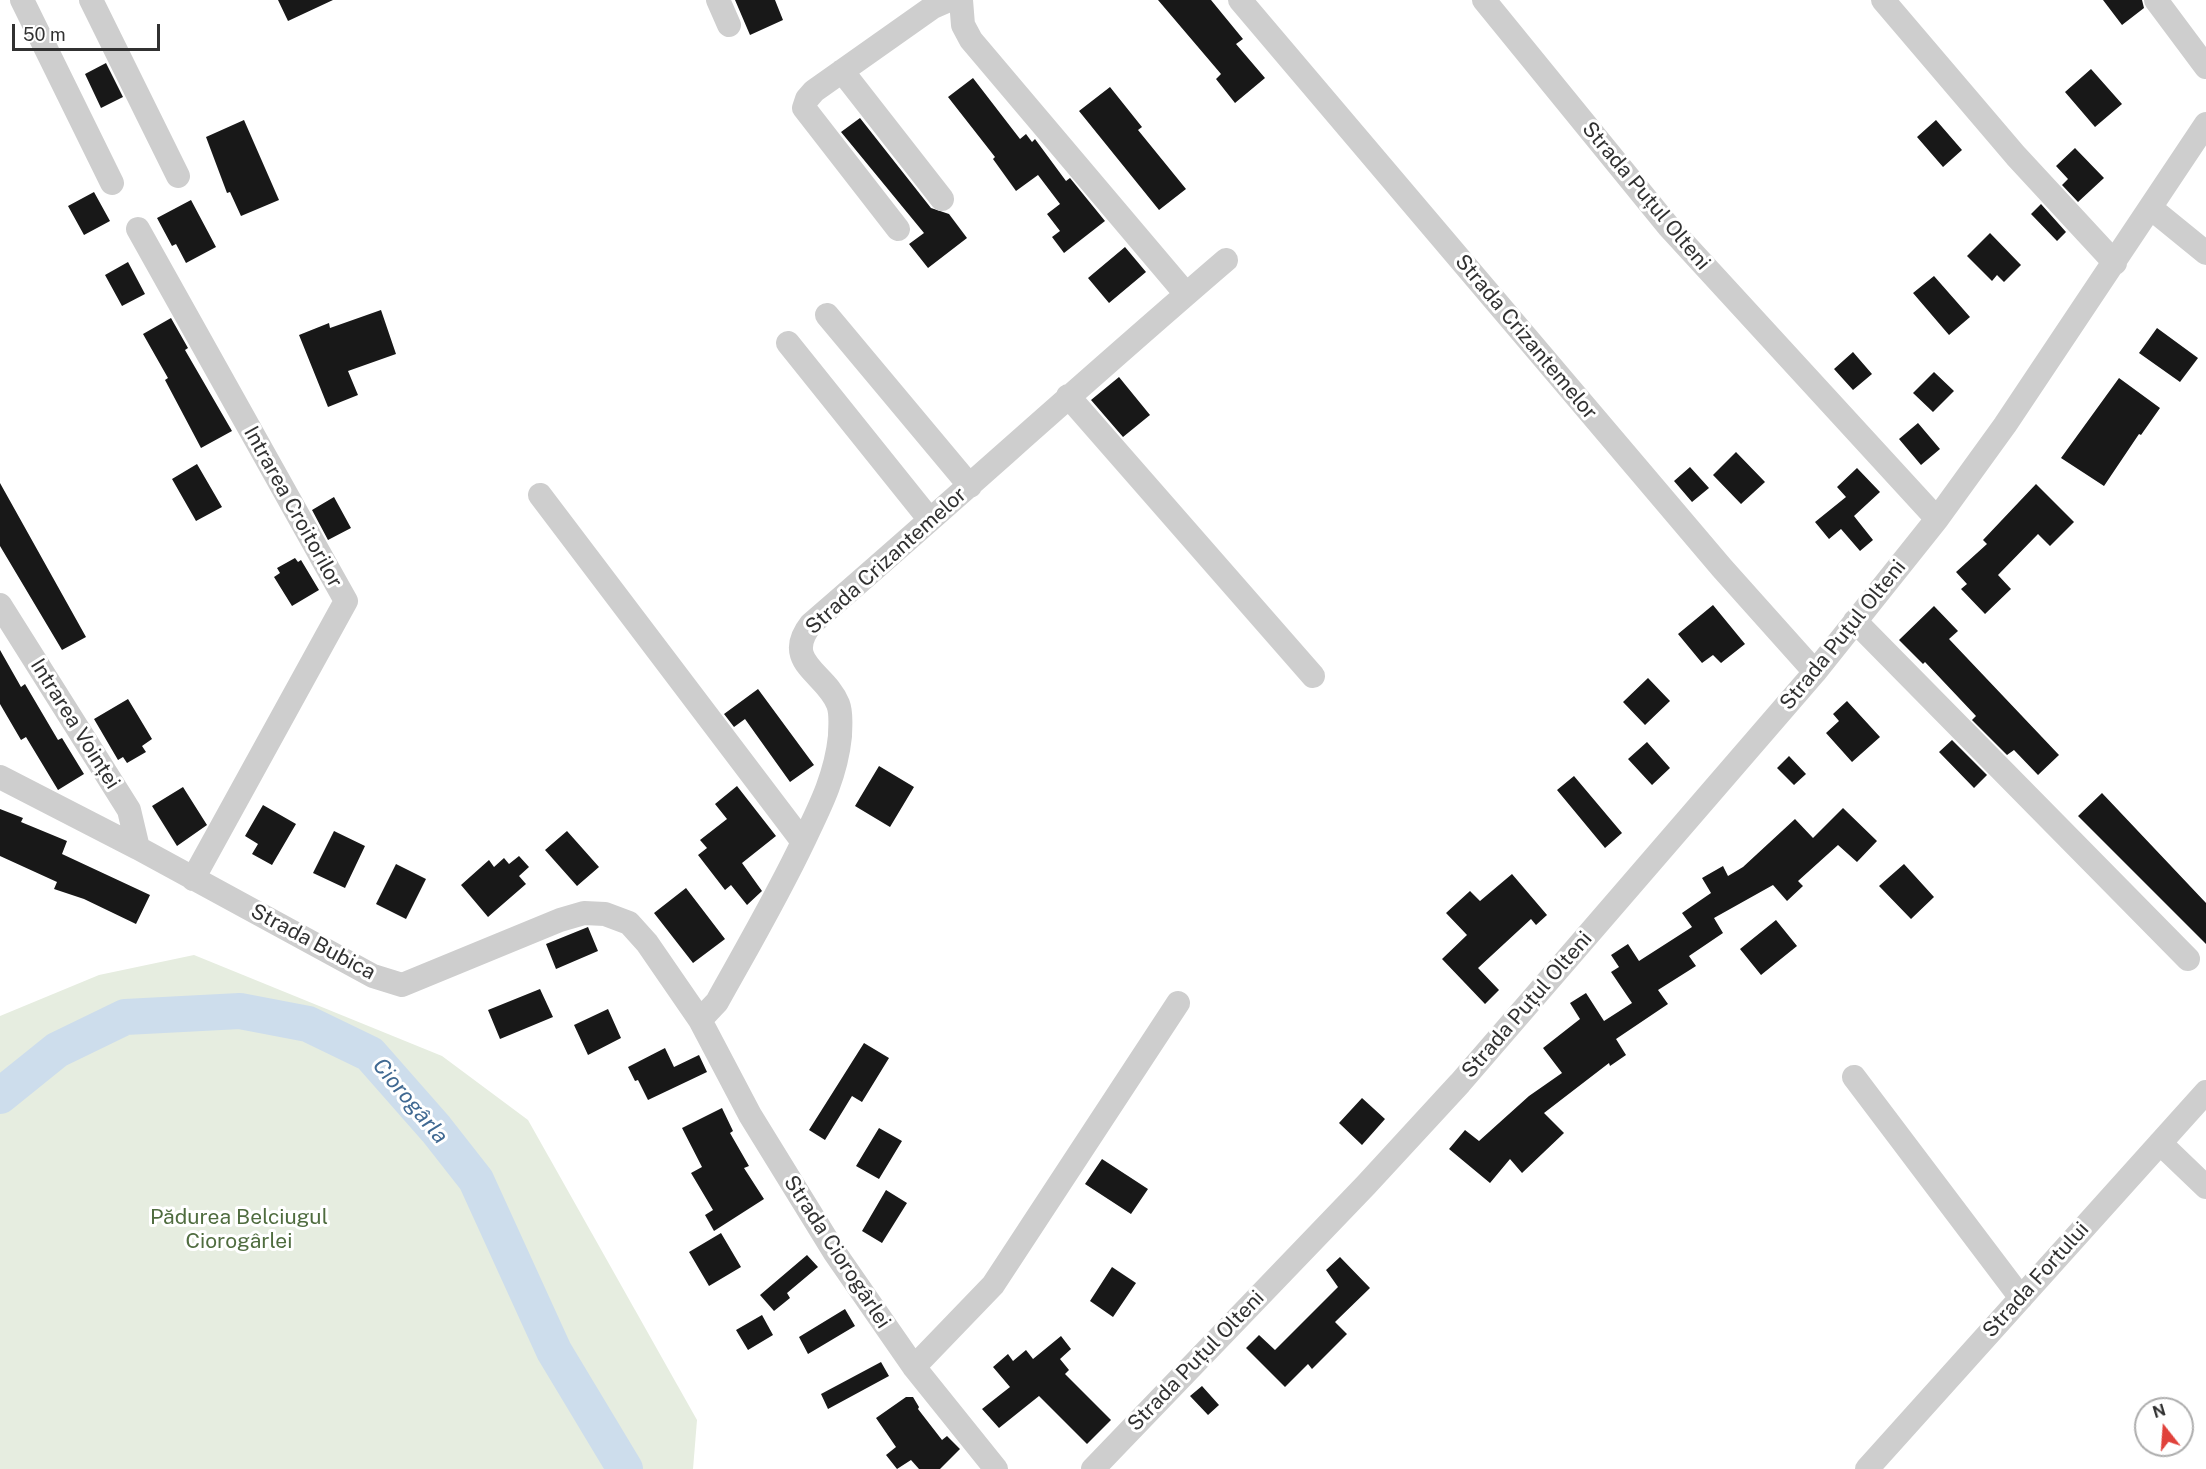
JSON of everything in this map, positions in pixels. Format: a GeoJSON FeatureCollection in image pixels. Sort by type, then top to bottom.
{"type":"FeatureCollection","features":[{"type":"Feature","properties":{"kind":"street"},"geometry":{"type":"LineString","coordinates":[[22,0],[112,183]]}},
{"type":"Feature","properties":{"kind":"street"},"geometry":{"type":"LineString","coordinates":[[91,0],[178,176]]}},
{"type":"Feature","properties":{"kind":"street"},"geometry":{"type":"LineString","coordinates":[[718,0],[729,25]]}},
{"type":"Feature","properties":{"kind":"street"},"geometry":{"type":"LineString","coordinates":[[898,229],[804,108],[807,99],[814,91],[933,7],[949,0]]}},
{"type":"Feature","properties":{"kind":"street"},"geometry":{"type":"LineString","coordinates":[[961,0],[963,25],[971,40],[1186,294]]}},
{"type":"Feature","properties":{"kind":"street","name":"Strada Crizantemelor"},"geometry":{"type":"LineString","coordinates":[[1240,0],[1722,568],[1815,672]]}},
{"type":"Feature","properties":{"kind":"street","name":"Strada Puțul Olteni"},"geometry":{"type":"LineString","coordinates":[[1484,0],[1669,227],[1937,519]]}},
{"type":"Feature","properties":{"kind":"street"},"geometry":{"type":"LineString","coordinates":[[1883,0],[2016,156],[2115,263]]}},
{"type":"Feature","properties":{"kind":"street"},"geometry":{"type":"LineString","coordinates":[[2156,0],[2206,67]]}},
{"type":"Feature","properties":{"kind":"street"},"geometry":{"type":"LineString","coordinates":[[842,71],[942,199]]}},
{"type":"Feature","properties":{"kind":"street","name":"Strada Puțul Olteni"},"geometry":{"type":"LineString","coordinates":[[1093,1469],[1461,1083],[1815,672],[1937,519],[2005,425],[2206,124]]}},
{"type":"Feature","properties":{"kind":"street"},"geometry":{"type":"LineString","coordinates":[[2152,208],[2206,253]]}},
{"type":"Feature","properties":{"kind":"street","name":"Intrarea Croitorilor"},"geometry":{"type":"LineString","coordinates":[[138,229],[346,602],[193,879]]}},
{"type":"Feature","properties":{"kind":"street","name":"Strada Crizantemelor"},"geometry":{"type":"LineString","coordinates":[[700,1020],[717,1002],[803,842],[827,794],[835,770],[840,712],[837,702],[801,655],[799,644],[802,635],[811,624],[970,486],[1068,396],[1226,260]]}},
{"type":"Feature","properties":{"kind":"street"},"geometry":{"type":"LineString","coordinates":[[827,315],[970,486]]}},
{"type":"Feature","properties":{"kind":"street"},"geometry":{"type":"LineString","coordinates":[[788,343],[930,520]]}},
{"type":"Feature","properties":{"kind":"street"},"geometry":{"type":"LineString","coordinates":[[1068,396],[1313,676]]}},
{"type":"Feature","properties":{"kind":"street"},"geometry":{"type":"LineString","coordinates":[[540,495],[803,842]]}},
{"type":"Feature","properties":{"kind":"street","name":"Intrarea Voinței"},"geometry":{"type":"LineString","coordinates":[[0,605],[129,810],[138,848]]}},
{"type":"Feature","properties":{"kind":"street"},"geometry":{"type":"LineString","coordinates":[[1856,621],[2188,959]]}},
{"type":"Feature","properties":{"kind":"street","name":"Strada Bubica"},"geometry":{"type":"LineString","coordinates":[[0,777],[138,848],[373,976],[402,985],[560,920],[584,913],[605,914],[629,923],[647,943],[700,1020]]}},
{"type":"Feature","properties":{"kind":"street"},"geometry":{"type":"LineString","coordinates":[[914,1367],[993,1285],[1178,1003]]}},
{"type":"Feature","properties":{"kind":"street","name":"Strada Ciorogârlei"},"geometry":{"type":"LineString","coordinates":[[700,1020],[750,1115],[835,1253],[914,1367],[996,1469]]}},
{"type":"Feature","properties":{"kind":"street"},"geometry":{"type":"LineString","coordinates":[[1854,1077],[2021,1298]]}},
{"type":"Feature","properties":{"kind":"street","name":"Strada Fortului"},"geometry":{"type":"LineString","coordinates":[[1867,1469],[2206,1092]]}},
{"type":"Feature","properties":{"kind":"street"},"geometry":{"type":"LineString","coordinates":[[2160,1143],[2206,1187]]}},
{"type":"Feature","properties":{"kind":"green space","name":"Pădurea Belciugul Ciorogârlei"},"geometry":{"type":"Polygon","coordinates":[[[194,955],[442,1056],[528,1120],[697,1420],[693,1469],[0,1469],[0,1016],[99,975],[194,955]]]}},
{"type":"Feature","properties":{"kind":"building"},"geometry":{"type":"Polygon","coordinates":[[[278,0],[333,0],[288,21],[278,0]]]}},
{"type":"Feature","properties":{"kind":"building"},"geometry":{"type":"Polygon","coordinates":[[[735,0],[775,0],[783,20],[750,35],[735,0]]]}},
{"type":"Feature","properties":{"kind":"building"},"geometry":{"type":"Polygon","coordinates":[[[1158,0],[1211,0],[1243,39],[1236,44],[1265,78],[1235,103],[1216,79],[1221,74],[1158,0]]]}},
{"type":"Feature","properties":{"kind":"building"},"geometry":{"type":"Polygon","coordinates":[[[2103,0],[2142,0],[2144,8],[2122,25],[2103,0]]]}},
{"type":"Feature","properties":{"kind":"building"},"geometry":{"type":"Polygon","coordinates":[[[106,63],[123,97],[101,108],[85,74],[106,63]]]}},
{"type":"Feature","properties":{"kind":"building"},"geometry":{"type":"Polygon","coordinates":[[[2091,69],[2122,104],[2095,127],[2065,92],[2091,69]]]}},
{"type":"Feature","properties":{"kind":"building"},"geometry":{"type":"Polygon","coordinates":[[[973,78],[1020,139],[1026,134],[1032,142],[1035,139],[1066,181],[1070,178],[1105,221],[1064,253],[1052,237],[1060,231],[1047,214],[1060,204],[1038,175],[1016,191],[993,159],[995,157],[948,97],[973,78]]]}},
{"type":"Feature","properties":{"kind":"building"},"geometry":{"type":"Polygon","coordinates":[[[1110,87],[1142,127],[1138,130],[1186,189],[1159,210],[1079,111],[1110,87]]]}},
{"type":"Feature","properties":{"kind":"building"},"geometry":{"type":"Polygon","coordinates":[[[860,118],[931,208],[949,214],[967,238],[928,268],[909,244],[924,233],[841,132],[860,118]]]}},
{"type":"Feature","properties":{"kind":"building"},"geometry":{"type":"Polygon","coordinates":[[[244,120],[279,200],[241,216],[230,192],[227,193],[206,137],[244,120]]]}},
{"type":"Feature","properties":{"kind":"building"},"geometry":{"type":"Polygon","coordinates":[[[1936,120],[1962,150],[1943,167],[1917,137],[1936,120]]]}},
{"type":"Feature","properties":{"kind":"building"},"geometry":{"type":"Polygon","coordinates":[[[2075,148],[2104,178],[2078,202],[2062,185],[2068,179],[2056,166],[2075,148]]]}},
{"type":"Feature","properties":{"kind":"building"},"geometry":{"type":"Polygon","coordinates":[[[94,192],[110,221],[84,235],[68,206],[94,192]]]}},
{"type":"Feature","properties":{"kind":"building"},"geometry":{"type":"Polygon","coordinates":[[[191,200],[216,247],[186,263],[176,244],[172,246],[157,218],[191,200]]]}},
{"type":"Feature","properties":{"kind":"building"},"geometry":{"type":"Polygon","coordinates":[[[2041,204],[2066,232],[2057,241],[2031,214],[2041,204]]]}},
{"type":"Feature","properties":{"kind":"building"},"geometry":{"type":"Polygon","coordinates":[[[1990,233],[2021,265],[2004,282],[1997,275],[1992,281],[1967,256],[1990,233]]]}},
{"type":"Feature","properties":{"kind":"building"},"geometry":{"type":"Polygon","coordinates":[[[1125,247],[1146,272],[1109,303],[1088,278],[1125,247]]]}},
{"type":"Feature","properties":{"kind":"building"},"geometry":{"type":"Polygon","coordinates":[[[128,262],[145,294],[122,306],[105,275],[128,262]]]}},
{"type":"Feature","properties":{"kind":"building"},"geometry":{"type":"Polygon","coordinates":[[[1934,276],[1970,317],[1949,335],[1913,293],[1934,276]]]}},
{"type":"Feature","properties":{"kind":"building"},"geometry":{"type":"Polygon","coordinates":[[[381,310],[396,354],[348,371],[358,395],[328,407],[299,335],[329,323],[330,328],[381,310]]]}},
{"type":"Feature","properties":{"kind":"building"},"geometry":{"type":"Polygon","coordinates":[[[171,318],[188,348],[185,350],[232,431],[201,448],[165,380],[168,378],[143,334],[171,318]]]}},
{"type":"Feature","properties":{"kind":"building"},"geometry":{"type":"Polygon","coordinates":[[[2157,328],[2198,358],[2180,382],[2139,353],[2157,328]]]}},
{"type":"Feature","properties":{"kind":"building"},"geometry":{"type":"Polygon","coordinates":[[[1853,352],[1872,374],[1853,390],[1834,369],[1853,352]]]}},
{"type":"Feature","properties":{"kind":"building"},"geometry":{"type":"Polygon","coordinates":[[[1934,372],[1954,391],[1933,412],[1913,393],[1934,372]]]}},
{"type":"Feature","properties":{"kind":"building"},"geometry":{"type":"Polygon","coordinates":[[[1119,377],[1150,415],[1123,437],[1091,400],[1119,377]]]}},
{"type":"Feature","properties":{"kind":"building"},"geometry":{"type":"Polygon","coordinates":[[[2119,378],[2160,408],[2141,435],[2139,434],[2104,486],[2061,458],[2119,378]]]}},
{"type":"Feature","properties":{"kind":"building"},"geometry":{"type":"Polygon","coordinates":[[[1918,423],[1940,449],[1921,465],[1899,439],[1918,423]]]}},
{"type":"Feature","properties":{"kind":"building"},"geometry":{"type":"Polygon","coordinates":[[[1736,452],[1765,482],[1741,504],[1713,475],[1736,452]]]}},
{"type":"Feature","properties":{"kind":"building"},"geometry":{"type":"Polygon","coordinates":[[[197,464],[222,507],[196,521],[172,479],[197,464]]]}},
{"type":"Feature","properties":{"kind":"building"},"geometry":{"type":"Polygon","coordinates":[[[1690,467],[1709,488],[1692,502],[1674,481],[1690,467]]]}},
{"type":"Feature","properties":{"kind":"building"},"geometry":{"type":"Polygon","coordinates":[[[1857,468],[1880,492],[1854,516],[1873,540],[1860,551],[1841,529],[1829,539],[1815,522],[1846,497],[1837,487],[1857,468]]]}},
{"type":"Feature","properties":{"kind":"building"},"geometry":{"type":"Polygon","coordinates":[[[0,483],[86,637],[62,650],[0,546],[0,483]]]}},
{"type":"Feature","properties":{"kind":"building"},"geometry":{"type":"Polygon","coordinates":[[[2036,484],[2074,522],[2050,546],[2038,534],[1998,575],[2011,589],[1985,614],[1961,589],[1967,584],[1956,572],[1987,544],[1983,540],[2036,484]]]}},
{"type":"Feature","properties":{"kind":"building"},"geometry":{"type":"Polygon","coordinates":[[[334,497],[351,528],[328,540],[312,510],[334,497]]]}},
{"type":"Feature","properties":{"kind":"building"},"geometry":{"type":"Polygon","coordinates":[[[295,558],[298,562],[301,560],[319,590],[292,606],[274,577],[280,573],[277,568],[295,558]]]}},
{"type":"Feature","properties":{"kind":"building"},"geometry":{"type":"Polygon","coordinates":[[[1713,605],[1745,644],[1721,663],[1713,655],[1702,663],[1678,634],[1713,605]]]}},
{"type":"Feature","properties":{"kind":"building"},"geometry":{"type":"Polygon","coordinates":[[[1934,606],[1958,631],[1949,639],[2059,755],[2038,775],[2014,750],[2007,755],[1972,720],[1976,716],[1925,662],[1923,664],[1899,640],[1934,606]]]}},
{"type":"Feature","properties":{"kind":"building"},"geometry":{"type":"Polygon","coordinates":[[[0,650],[21,687],[25,684],[58,740],[62,738],[84,774],[58,790],[26,737],[21,740],[0,704],[0,650]]]}},
{"type":"Feature","properties":{"kind":"building"},"geometry":{"type":"Polygon","coordinates":[[[1648,678],[1670,701],[1645,725],[1623,702],[1648,678]]]}},
{"type":"Feature","properties":{"kind":"building"},"geometry":{"type":"Polygon","coordinates":[[[758,689],[814,765],[790,782],[745,719],[734,727],[724,714],[758,689]]]}},
{"type":"Feature","properties":{"kind":"building"},"geometry":{"type":"Polygon","coordinates":[[[128,699],[152,739],[142,746],[146,752],[127,763],[123,757],[118,760],[94,719],[128,699]]]}},
{"type":"Feature","properties":{"kind":"building"},"geometry":{"type":"Polygon","coordinates":[[[1847,701],[1880,737],[1852,762],[1826,733],[1839,721],[1833,714],[1847,701]]]}},
{"type":"Feature","properties":{"kind":"building"},"geometry":{"type":"Polygon","coordinates":[[[1952,740],[1987,775],[1974,788],[1939,752],[1952,740]]]}},
{"type":"Feature","properties":{"kind":"building"},"geometry":{"type":"Polygon","coordinates":[[[1647,742],[1670,768],[1652,785],[1628,759],[1647,742]]]}},
{"type":"Feature","properties":{"kind":"building"},"geometry":{"type":"Polygon","coordinates":[[[1789,756],[1806,774],[1794,785],[1777,768],[1789,756]]]}},
{"type":"Feature","properties":{"kind":"building"},"geometry":{"type":"Polygon","coordinates":[[[879,766],[914,787],[890,827],[855,806],[879,766]]]}},
{"type":"Feature","properties":{"kind":"building"},"geometry":{"type":"Polygon","coordinates":[[[1574,776],[1622,833],[1605,848],[1557,790],[1574,776]]]}},
{"type":"Feature","properties":{"kind":"building"},"geometry":{"type":"Polygon","coordinates":[[[737,786],[776,836],[742,863],[762,891],[747,905],[731,885],[725,890],[698,855],[707,848],[700,840],[727,819],[715,804],[737,786]]]}},
{"type":"Feature","properties":{"kind":"building"},"geometry":{"type":"Polygon","coordinates":[[[183,787],[207,825],[177,846],[152,806],[183,787]]]}},
{"type":"Feature","properties":{"kind":"building"},"geometry":{"type":"Polygon","coordinates":[[[2102,793],[2206,903],[2206,944],[2078,816],[2102,793]]]}},
{"type":"Feature","properties":{"kind":"building"},"geometry":{"type":"Polygon","coordinates":[[[263,805],[296,824],[272,865],[252,854],[258,844],[245,836],[263,805]]]}},
{"type":"Feature","properties":{"kind":"building"},"geometry":{"type":"Polygon","coordinates":[[[1843,808],[1877,841],[1857,862],[1838,845],[1798,881],[1803,886],[1787,901],[1773,885],[1714,918],[1723,933],[1689,956],[1696,966],[1658,990],[1668,1004],[1616,1039],[1626,1055],[1610,1066],[1609,1063],[1544,1113],[1564,1133],[1522,1173],[1510,1159],[1490,1183],[1449,1149],[1465,1130],[1479,1141],[1529,1096],[1562,1073],[1543,1048],[1580,1019],[1570,1003],[1586,993],[1604,1021],[1632,1003],[1611,972],[1619,967],[1611,955],[1628,944],[1639,961],[1692,927],[1682,913],[1711,893],[1702,878],[1723,866],[1728,876],[1743,867],[1795,819],[1813,838],[1843,808]]]}},
{"type":"Feature","properties":{"kind":"building"},"geometry":{"type":"Polygon","coordinates":[[[0,809],[23,818],[21,822],[67,841],[62,854],[150,895],[136,924],[84,899],[54,889],[57,882],[0,856],[0,809]]]}},
{"type":"Feature","properties":{"kind":"building"},"geometry":{"type":"Polygon","coordinates":[[[334,831],[365,846],[345,888],[313,873],[334,831]]]}},
{"type":"Feature","properties":{"kind":"building"},"geometry":{"type":"Polygon","coordinates":[[[567,831],[599,867],[577,886],[545,850],[567,831]]]}},
{"type":"Feature","properties":{"kind":"building"},"geometry":{"type":"Polygon","coordinates":[[[519,856],[529,867],[519,876],[526,884],[488,917],[461,885],[489,860],[494,867],[504,858],[509,864],[519,856]]]}},
{"type":"Feature","properties":{"kind":"building"},"geometry":{"type":"Polygon","coordinates":[[[396,864],[426,879],[406,919],[376,904],[396,864]]]}},
{"type":"Feature","properties":{"kind":"building"},"geometry":{"type":"Polygon","coordinates":[[[1904,864],[1934,897],[1911,919],[1879,886],[1904,864]]]}},
{"type":"Feature","properties":{"kind":"building"},"geometry":{"type":"Polygon","coordinates":[[[1512,874],[1547,915],[1536,925],[1531,919],[1478,968],[1499,990],[1485,1004],[1442,959],[1467,935],[1446,913],[1470,891],[1480,901],[1512,874]]]}},
{"type":"Feature","properties":{"kind":"building"},"geometry":{"type":"Polygon","coordinates":[[[686,888],[725,939],[693,963],[654,913],[686,888]]]}},
{"type":"Feature","properties":{"kind":"building"},"geometry":{"type":"Polygon","coordinates":[[[1776,920],[1797,946],[1761,975],[1740,949],[1776,920]]]}},
{"type":"Feature","properties":{"kind":"building"},"geometry":{"type":"Polygon","coordinates":[[[588,927],[598,951],[556,969],[546,944],[588,927]]]}},
{"type":"Feature","properties":{"kind":"building"},"geometry":{"type":"Polygon","coordinates":[[[540,989],[553,1017],[500,1039],[488,1010],[540,989]]]}},
{"type":"Feature","properties":{"kind":"building"},"geometry":{"type":"Polygon","coordinates":[[[608,1009],[621,1038],[588,1055],[574,1025],[608,1009]]]}},
{"type":"Feature","properties":{"kind":"building"},"geometry":{"type":"Polygon","coordinates":[[[864,1043],[889,1058],[862,1102],[852,1096],[825,1140],[809,1130],[864,1043]]]}},
{"type":"Feature","properties":{"kind":"building"},"geometry":{"type":"Polygon","coordinates":[[[665,1048],[674,1067],[699,1055],[707,1072],[648,1100],[638,1080],[635,1081],[628,1067],[665,1048]]]}},
{"type":"Feature","properties":{"kind":"building"},"geometry":{"type":"Polygon","coordinates":[[[1362,1098],[1385,1119],[1362,1145],[1339,1123],[1362,1098]]]}},
{"type":"Feature","properties":{"kind":"building"},"geometry":{"type":"Polygon","coordinates":[[[722,1108],[733,1131],[730,1133],[749,1166],[744,1168],[764,1199],[714,1231],[705,1215],[713,1210],[691,1173],[702,1167],[682,1128],[722,1108]]]}},
{"type":"Feature","properties":{"kind":"building"},"geometry":{"type":"Polygon","coordinates":[[[879,1128],[902,1141],[879,1179],[856,1166],[879,1128]]]}},
{"type":"Feature","properties":{"kind":"building"},"geometry":{"type":"Polygon","coordinates":[[[1102,1159],[1148,1189],[1131,1214],[1085,1184],[1102,1159]]]}},
{"type":"Feature","properties":{"kind":"building"},"geometry":{"type":"Polygon","coordinates":[[[886,1190],[907,1203],[882,1243],[862,1231],[886,1190]]]}},
{"type":"Feature","properties":{"kind":"building"},"geometry":{"type":"Polygon","coordinates":[[[721,1233],[741,1267],[709,1286],[689,1252],[721,1233]]]}},
{"type":"Feature","properties":{"kind":"building"},"geometry":{"type":"Polygon","coordinates":[[[807,1255],[818,1267],[787,1293],[790,1298],[774,1311],[760,1295],[807,1255]]]}},
{"type":"Feature","properties":{"kind":"building"},"geometry":{"type":"Polygon","coordinates":[[[1340,1257],[1370,1288],[1335,1322],[1347,1334],[1312,1369],[1308,1364],[1285,1387],[1246,1348],[1259,1335],[1275,1350],[1338,1287],[1326,1270],[1340,1257]]]}},
{"type":"Feature","properties":{"kind":"building"},"geometry":{"type":"Polygon","coordinates":[[[1112,1267],[1136,1283],[1113,1317],[1090,1301],[1112,1267]]]}},
{"type":"Feature","properties":{"kind":"building"},"geometry":{"type":"Polygon","coordinates":[[[845,1309],[855,1326],[808,1354],[799,1337],[845,1309]]]}},
{"type":"Feature","properties":{"kind":"building"},"geometry":{"type":"Polygon","coordinates":[[[762,1315],[773,1335],[748,1350],[736,1330],[762,1315]]]}},
{"type":"Feature","properties":{"kind":"building"},"geometry":{"type":"Polygon","coordinates":[[[1061,1336],[1071,1349],[1060,1359],[1069,1370],[1065,1374],[1111,1420],[1087,1444],[1039,1396],[999,1428],[982,1409],[1010,1387],[993,1367],[1008,1354],[1013,1361],[1026,1350],[1033,1359],[1061,1336]]]}},
{"type":"Feature","properties":{"kind":"building"},"geometry":{"type":"Polygon","coordinates":[[[881,1362],[889,1376],[828,1409],[821,1394],[881,1362]]]}},
{"type":"Feature","properties":{"kind":"building"},"geometry":{"type":"Polygon","coordinates":[[[1202,1386],[1219,1405],[1208,1415],[1190,1396],[1202,1386]]]}},
{"type":"Feature","properties":{"kind":"building"},"geometry":{"type":"Polygon","coordinates":[[[906,1397],[913,1397],[918,1409],[942,1440],[947,1436],[960,1449],[940,1469],[919,1469],[911,1460],[897,1469],[886,1455],[896,1447],[876,1418],[906,1397]]]}},
{"type":"Feature","properties":{"kind":"waterway","name":"Ciorogârla"},"geometry":{"type":"LineString","coordinates":[[0,1096],[57,1050],[125,1017],[240,1011],[308,1024],[370,1054],[436,1129],[476,1180],[554,1351],[625,1469]]}}]}
